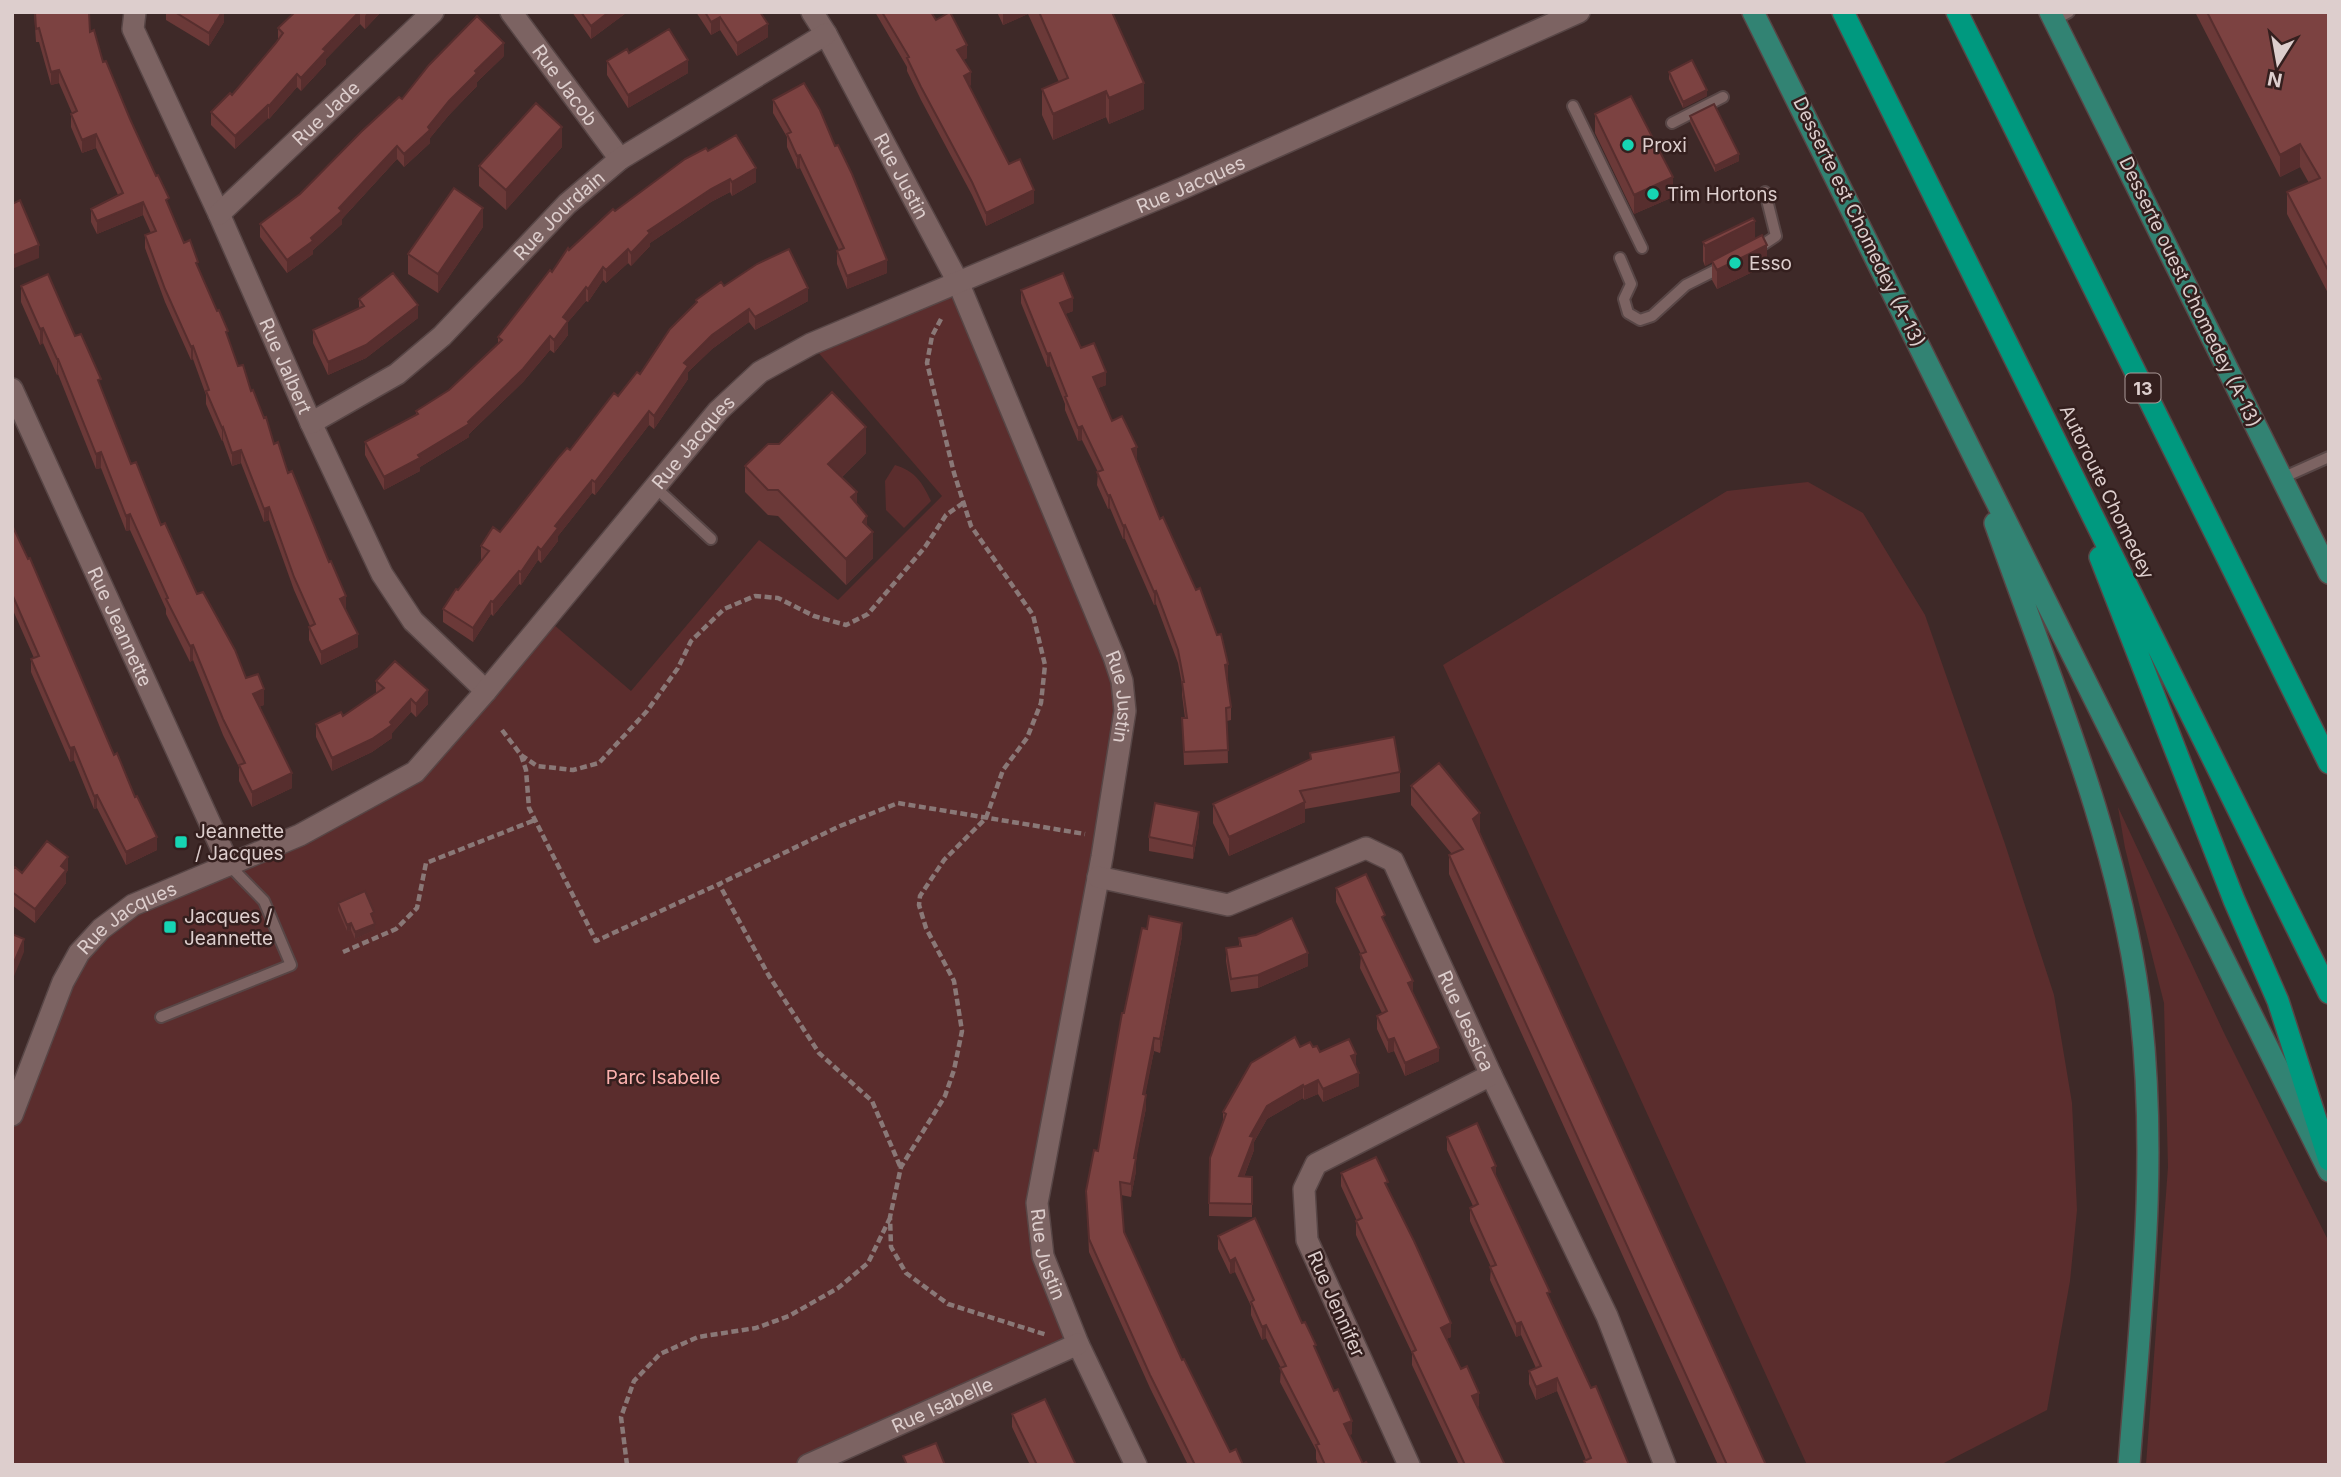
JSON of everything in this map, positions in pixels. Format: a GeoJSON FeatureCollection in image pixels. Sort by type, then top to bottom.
{"type":"FeatureCollection","features":[{"type":"Feature","properties":{"kind":"highway","name":"Autoroute Chomedey"},"geometry":{"type":"LineString","coordinates":[[1843,12],[2329,993]]}},
{"type":"Feature","properties":{"kind":"highway","name":"13"},"geometry":{"type":"LineString","coordinates":[[1957,12],[2329,763]]}},
{"type":"Feature","properties":{"kind":"highway"},"geometry":{"type":"LineString","coordinates":[[2048,424],[2234,900],[2278,1001],[2329,1160]]}},
{"type":"Feature","properties":{"kind":"main road","name":"Desserte est Chomedey (A-13)"},"geometry":{"type":"LineString","coordinates":[[1753,12],[1963,432]]}},
{"type":"Feature","properties":{"kind":"main road","name":"Desserte ouest Chomedey (A-13)"},"geometry":{"type":"LineString","coordinates":[[2058,15],[2329,573]]}},
{"type":"Feature","properties":{"kind":"main road"},"geometry":{"type":"LineString","coordinates":[[1963,432],[2329,1171]]}},
{"type":"Feature","properties":{"kind":"main road"},"geometry":{"type":"LineString","coordinates":[[1963,432],[2088,786],[2114,872],[2133,962],[2143,1041],[2149,1158],[2144,1272],[2129,1465]]}},
{"type":"Feature","properties":{"kind":"street","name":"Rue Jalbert"},"geometry":{"type":"LineString","coordinates":[[135,12],[133,29],[382,575],[413,621],[486,691]]}},
{"type":"Feature","properties":{"kind":"street","name":"Rue Jade"},"geometry":{"type":"LineString","coordinates":[[219,214],[433,12]]}},
{"type":"Feature","properties":{"kind":"street","name":"Rue Jacob"},"geometry":{"type":"LineString","coordinates":[[511,12],[620,159]]}},
{"type":"Feature","properties":{"kind":"street","name":"Rue Justin"},"geometry":{"type":"LineString","coordinates":[[812,12],[958,282],[1122,681],[1125,711],[1105,837],[1037,1203],[1043,1256],[1078,1345],[1136,1465]]}},
{"type":"Feature","properties":{"kind":"street","name":"Rue Jacques"},"geometry":{"type":"LineString","coordinates":[[12,1115],[22,1057],[79,953],[101,929],[133,905],[300,835],[415,772],[486,691],[718,411],[760,372],[811,345],[1191,184],[1579,12]]}},
{"type":"Feature","properties":{"kind":"street","name":"Rue Jourdain"},"geometry":{"type":"LineString","coordinates":[[311,423],[397,374],[442,336],[568,204],[620,159],[826,34]]}},
{"type":"Feature","properties":{"kind":"street","name":"Rue Jeannette"},"geometry":{"type":"LineString","coordinates":[[12,389],[229,864]]}},
{"type":"Feature","properties":{"kind":"street","name":"Rue Jessica"},"geometry":{"type":"LineString","coordinates":[[1098,877],[1228,905],[1366,848],[1394,861],[1491,1075],[1607,1316],[1665,1465]]}},
{"type":"Feature","properties":{"kind":"street","name":"Rue Jennifer"},"geometry":{"type":"LineString","coordinates":[[1409,1465],[1307,1240],[1304,1188],[1316,1164],[1491,1075]]}},
{"type":"Feature","properties":{"kind":"street","name":"Rue Isabelle"},"geometry":{"type":"LineString","coordinates":[[808,1465],[850,1456],[1078,1345]]}},
{"type":"Feature","properties":{"kind":"lane"},"geometry":{"type":"LineString","coordinates":[[1672,123],[1723,97]]}},
{"type":"Feature","properties":{"kind":"lane"},"geometry":{"type":"LineString","coordinates":[[1573,106],[1642,248]]}},
{"type":"Feature","properties":{"kind":"lane"},"geometry":{"type":"LineString","coordinates":[[1746,255],[1776,236],[1765,192]]}},
{"type":"Feature","properties":{"kind":"lane"},"geometry":{"type":"LineString","coordinates":[[1620,258],[1630,284],[1624,299],[1628,313],[1640,320],[1652,316],[1686,285],[1734,261]]}},
{"type":"Feature","properties":{"kind":"lane"},"geometry":{"type":"LineString","coordinates":[[2282,478],[2329,457]]}},
{"type":"Feature","properties":{"kind":"lane"},"geometry":{"type":"LineString","coordinates":[[655,487],[711,538]]}},
{"type":"Feature","properties":{"kind":"lane"},"geometry":{"type":"LineString","coordinates":[[161,1017],[291,965],[264,901],[229,864]]}},
{"type":"Feature","properties":{"kind":"path"},"geometry":{"type":"LineString","coordinates":[[627,1465],[621,1417],[634,1381],[660,1354],[698,1337],[756,1328],[789,1316],[838,1288],[868,1263],[890,1217],[901,1167],[945,1096],[954,1070],[962,1031],[954,981],[926,928],[919,905],[920,896],[944,860],[986,818],[1003,770],[1027,738],[1041,703],[1045,665],[1033,615],[971,526],[963,503],[927,363],[932,336],[941,319]]}},
{"type":"Feature","properties":{"kind":"path"},"geometry":{"type":"LineString","coordinates":[[502,730],[521,755],[537,766],[573,770],[599,762],[647,710],[678,668],[691,641],[724,609],[755,596],[778,598],[814,616],[846,625],[868,614],[925,547],[946,515],[963,503]]}},
{"type":"Feature","properties":{"kind":"path"},"geometry":{"type":"LineString","coordinates":[[521,755],[526,770],[529,808],[596,941],[840,826],[898,803],[1105,837]]}},
{"type":"Feature","properties":{"kind":"path"},"geometry":{"type":"LineString","coordinates":[[343,952],[396,929],[417,908],[426,863],[535,820]]}},
{"type":"Feature","properties":{"kind":"path"},"geometry":{"type":"LineString","coordinates":[[719,884],[769,976],[819,1053],[872,1101],[901,1167]]}},
{"type":"Feature","properties":{"kind":"path"},"geometry":{"type":"LineString","coordinates":[[890,1217],[891,1247],[906,1273],[948,1304],[1078,1345]]}},
{"type":"Feature","properties":{"kind":"green space","name":"Parc Isabelle"},"geometry":{"type":"Polygon","coordinates":[[[956,277],[1104,657],[1115,697],[1105,837],[1037,1203],[1078,1344],[808,1465],[12,1465],[12,1115],[32,1061],[101,929],[415,772],[546,618],[631,691],[759,540],[838,600],[942,496],[811,344],[956,277]]]}},
{"type":"Feature","properties":{"kind":"green space"},"geometry":{"type":"Polygon","coordinates":[[[895,465],[908,470],[917,478],[931,501],[904,528],[886,510],[885,481],[895,465]]]}},
{"type":"Feature","properties":{"kind":"green space"},"geometry":{"type":"Polygon","coordinates":[[[1808,482],[1863,513],[1925,615],[2005,844],[2054,995],[2072,1103],[2077,1210],[2070,1281],[2047,1410],[1940,1465],[1807,1465],[1443,665],[1727,491],[1808,482]]]}},
{"type":"Feature","properties":{"kind":"green space"},"geometry":{"type":"Polygon","coordinates":[[[2118,807],[2225,1035],[2329,1242],[2329,1465],[2146,1465],[2168,1167],[2164,1003],[2125,848],[2118,807]]]}},
{"type":"Feature","properties":{"kind":"building"},"geometry":{"type":"Polygon","coordinates":[[[35,12],[89,12],[90,32],[94,30],[103,62],[106,61],[156,176],[158,175],[169,198],[166,200],[184,243],[190,240],[198,262],[196,263],[228,331],[226,332],[238,366],[243,365],[251,391],[253,390],[264,418],[266,417],[274,444],[278,442],[288,473],[292,471],[329,562],[331,561],[346,596],[340,599],[358,634],[321,652],[309,627],[315,624],[294,577],[269,507],[264,509],[241,450],[232,453],[206,391],[209,390],[193,346],[191,347],[165,289],[145,235],[156,231],[143,202],[97,221],[91,209],[123,193],[96,134],[82,140],[71,114],[77,111],[59,70],[51,72],[39,28],[36,29],[35,12]]]}},
{"type":"Feature","properties":{"kind":"building"},"geometry":{"type":"Polygon","coordinates":[[[175,12],[222,12],[209,33],[175,12]]]}},
{"type":"Feature","properties":{"kind":"building"},"geometry":{"type":"Polygon","coordinates":[[[295,12],[359,12],[323,49],[326,51],[301,78],[297,74],[269,106],[235,136],[211,112],[230,93],[232,95],[276,43],[283,33],[278,28],[295,12]]]}},
{"type":"Feature","properties":{"kind":"building"},"geometry":{"type":"Polygon","coordinates":[[[581,12],[609,12],[591,26],[581,12]]]}},
{"type":"Feature","properties":{"kind":"building"},"geometry":{"type":"Polygon","coordinates":[[[705,12],[760,12],[768,24],[737,43],[720,17],[711,22],[705,12]]]}},
{"type":"Feature","properties":{"kind":"building"},"geometry":{"type":"Polygon","coordinates":[[[882,12],[931,12],[936,20],[950,12],[967,45],[957,50],[971,72],[964,76],[1009,164],[1020,159],[1034,190],[986,213],[921,87],[907,58],[909,57],[882,12]]]}},
{"type":"Feature","properties":{"kind":"building"},"geometry":{"type":"Polygon","coordinates":[[[1039,12],[1112,12],[1144,83],[1109,98],[1106,91],[1053,114],[1042,89],[1068,78],[1039,12]]]}},
{"type":"Feature","properties":{"kind":"building"},"geometry":{"type":"Polygon","coordinates":[[[2207,12],[2329,12],[2329,272],[2287,192],[2320,178],[2300,144],[2280,155],[2207,12]]]}},
{"type":"Feature","properties":{"kind":"building"},"geometry":{"type":"Polygon","coordinates":[[[477,16],[504,43],[449,101],[428,127],[430,130],[404,154],[397,146],[339,208],[342,211],[311,238],[313,241],[287,260],[260,224],[300,194],[361,132],[399,97],[402,99],[429,65],[477,16]]]}},
{"type":"Feature","properties":{"kind":"building"},"geometry":{"type":"Polygon","coordinates":[[[669,29],[688,60],[628,95],[607,61],[627,49],[629,53],[669,29]]]}},
{"type":"Feature","properties":{"kind":"building"},"geometry":{"type":"Polygon","coordinates":[[[1692,60],[1707,90],[1683,102],[1669,72],[1692,60]]]}},
{"type":"Feature","properties":{"kind":"building"},"geometry":{"type":"Polygon","coordinates":[[[804,83],[852,174],[887,260],[847,276],[837,251],[844,248],[800,155],[797,156],[787,134],[791,132],[773,100],[804,83]]]}},
{"type":"Feature","properties":{"kind":"building"},"geometry":{"type":"Polygon","coordinates":[[[1631,96],[1673,177],[1634,195],[1595,114],[1631,96]]]}},
{"type":"Feature","properties":{"kind":"building"},"geometry":{"type":"Polygon","coordinates":[[[536,103],[562,127],[506,190],[479,166],[536,103]]]}},
{"type":"Feature","properties":{"kind":"building"},"geometry":{"type":"Polygon","coordinates":[[[1714,104],[1739,154],[1715,166],[1690,116],[1714,104]]]}},
{"type":"Feature","properties":{"kind":"building"},"geometry":{"type":"Polygon","coordinates":[[[736,135],[756,168],[732,182],[730,179],[711,189],[648,231],[650,233],[631,253],[628,249],[606,270],[603,267],[563,317],[568,321],[554,340],[550,336],[523,369],[468,422],[469,424],[418,455],[420,458],[384,477],[365,442],[418,414],[416,411],[449,390],[502,340],[498,337],[550,270],[552,272],[568,248],[569,250],[613,209],[615,211],[685,159],[706,148],[708,151],[736,135]]]}},
{"type":"Feature","properties":{"kind":"building"},"geometry":{"type":"Polygon","coordinates":[[[454,188],[483,208],[438,274],[408,254],[454,188]]]}},
{"type":"Feature","properties":{"kind":"building"},"geometry":{"type":"Polygon","coordinates":[[[20,200],[39,245],[12,256],[12,204],[20,200]]]}},
{"type":"Feature","properties":{"kind":"building"},"geometry":{"type":"Polygon","coordinates":[[[1753,218],[1755,221],[1705,246],[1703,242],[1753,218]]]}},
{"type":"Feature","properties":{"kind":"building"},"geometry":{"type":"Polygon","coordinates":[[[1762,235],[1767,245],[1717,270],[1712,261],[1762,235]]]}},
{"type":"Feature","properties":{"kind":"building"},"geometry":{"type":"Polygon","coordinates":[[[789,249],[808,288],[755,317],[749,309],[712,335],[684,363],[688,366],[654,416],[649,411],[595,482],[592,480],[555,526],[558,528],[541,550],[538,547],[521,572],[519,571],[493,602],[491,601],[473,628],[443,609],[456,589],[458,590],[489,551],[481,546],[493,527],[500,532],[559,457],[567,448],[570,450],[614,393],[618,396],[637,372],[640,374],[670,329],[696,300],[721,282],[724,286],[757,264],[789,249]]]}},
{"type":"Feature","properties":{"kind":"building"},"geometry":{"type":"Polygon","coordinates":[[[393,273],[418,305],[366,345],[328,362],[313,330],[364,306],[359,299],[393,273]]]}},
{"type":"Feature","properties":{"kind":"building"},"geometry":{"type":"Polygon","coordinates":[[[1063,273],[1073,298],[1060,303],[1081,348],[1094,343],[1106,372],[1093,377],[1112,421],[1122,416],[1137,447],[1132,449],[1160,519],[1163,517],[1196,590],[1200,588],[1217,635],[1221,634],[1228,664],[1225,665],[1231,707],[1226,708],[1228,750],[1184,752],[1182,718],[1187,718],[1178,650],[1156,591],[1154,592],[1125,525],[1123,526],[1097,472],[1103,470],[1082,426],[1078,428],[1050,353],[1047,354],[1021,290],[1063,273]]]}},
{"type":"Feature","properties":{"kind":"building"},"geometry":{"type":"Polygon","coordinates":[[[48,274],[75,336],[81,334],[101,379],[98,380],[131,464],[136,462],[161,525],[165,523],[197,594],[203,592],[235,650],[246,678],[258,674],[264,689],[253,694],[292,773],[252,792],[239,765],[245,763],[223,719],[193,645],[190,646],[166,599],[168,598],[130,514],[126,516],[101,452],[96,454],[58,359],[43,328],[40,329],[21,286],[48,274]]]}},
{"type":"Feature","properties":{"kind":"building"},"geometry":{"type":"Polygon","coordinates":[[[832,392],[866,427],[828,464],[857,492],[851,497],[867,516],[863,522],[873,532],[846,559],[778,490],[768,490],[745,466],[768,444],[779,444],[832,392]]]}},
{"type":"Feature","properties":{"kind":"building"},"geometry":{"type":"Polygon","coordinates":[[[12,525],[28,559],[30,558],[114,755],[117,753],[135,797],[137,796],[157,837],[126,852],[97,795],[94,796],[74,747],[70,748],[31,659],[39,656],[12,594],[12,525]]]}},
{"type":"Feature","properties":{"kind":"building"},"geometry":{"type":"Polygon","coordinates":[[[395,661],[428,690],[416,704],[411,699],[390,722],[392,725],[372,739],[332,758],[316,724],[341,712],[343,716],[384,688],[376,681],[395,661]]]}},
{"type":"Feature","properties":{"kind":"building"},"geometry":{"type":"Polygon","coordinates":[[[1394,737],[1400,772],[1300,791],[1305,802],[1229,837],[1213,804],[1311,759],[1310,753],[1394,737]]]}},
{"type":"Feature","properties":{"kind":"building"},"geometry":{"type":"Polygon","coordinates":[[[1439,763],[1480,813],[1473,819],[1766,1465],[1727,1465],[1449,855],[1463,849],[1411,786],[1439,763]]]}},
{"type":"Feature","properties":{"kind":"building"},"geometry":{"type":"Polygon","coordinates":[[[1155,803],[1199,812],[1193,846],[1149,837],[1155,803]]]}},
{"type":"Feature","properties":{"kind":"building"},"geometry":{"type":"Polygon","coordinates":[[[47,841],[68,857],[61,866],[66,870],[35,909],[12,892],[12,870],[15,867],[22,873],[47,841]]]}},
{"type":"Feature","properties":{"kind":"building"},"geometry":{"type":"Polygon","coordinates":[[[1366,874],[1385,915],[1382,917],[1413,981],[1408,983],[1439,1048],[1405,1063],[1394,1038],[1388,1040],[1377,1016],[1387,1011],[1360,954],[1366,952],[1336,888],[1366,874]]]}},
{"type":"Feature","properties":{"kind":"building"},"geometry":{"type":"Polygon","coordinates":[[[365,891],[374,912],[371,914],[375,924],[355,932],[351,923],[347,925],[338,903],[365,891]]]}},
{"type":"Feature","properties":{"kind":"building"},"geometry":{"type":"Polygon","coordinates":[[[1149,916],[1182,923],[1160,1039],[1154,1038],[1143,1094],[1146,1095],[1131,1184],[1120,1182],[1124,1232],[1182,1360],[1184,1359],[1230,1452],[1236,1449],[1243,1465],[1195,1465],[1150,1375],[1089,1239],[1086,1191],[1094,1150],[1098,1151],[1122,1013],[1142,928],[1147,929],[1149,916]]]}},
{"type":"Feature","properties":{"kind":"building"},"geometry":{"type":"Polygon","coordinates":[[[1292,918],[1308,953],[1258,975],[1231,979],[1226,948],[1241,946],[1239,938],[1256,935],[1292,918]]]}},
{"type":"Feature","properties":{"kind":"building"},"geometry":{"type":"Polygon","coordinates":[[[12,934],[24,939],[12,967],[12,934]]]}},
{"type":"Feature","properties":{"kind":"building"},"geometry":{"type":"Polygon","coordinates":[[[1295,1037],[1300,1047],[1310,1042],[1313,1047],[1317,1046],[1320,1052],[1349,1039],[1356,1054],[1351,1056],[1359,1073],[1323,1089],[1318,1080],[1304,1087],[1303,1085],[1267,1106],[1250,1136],[1254,1137],[1239,1176],[1252,1177],[1252,1204],[1209,1203],[1210,1158],[1226,1114],[1223,1112],[1251,1063],[1295,1037]]]}},
{"type":"Feature","properties":{"kind":"building"},"geometry":{"type":"Polygon","coordinates":[[[1477,1123],[1496,1166],[1492,1168],[1550,1292],[1547,1293],[1591,1388],[1596,1386],[1629,1465],[1586,1465],[1584,1461],[1591,1458],[1557,1378],[1536,1387],[1529,1371],[1541,1366],[1521,1322],[1516,1324],[1490,1267],[1496,1265],[1470,1208],[1478,1204],[1447,1137],[1477,1123]]]}},
{"type":"Feature","properties":{"kind":"building"},"geometry":{"type":"Polygon","coordinates":[[[1376,1157],[1388,1182],[1385,1183],[1451,1323],[1441,1328],[1461,1369],[1467,1366],[1479,1393],[1472,1396],[1505,1465],[1465,1465],[1412,1352],[1416,1350],[1356,1221],[1362,1218],[1341,1173],[1376,1157]]]}},
{"type":"Feature","properties":{"kind":"building"},"geometry":{"type":"Polygon","coordinates":[[[1255,1218],[1302,1323],[1305,1322],[1316,1345],[1314,1346],[1334,1391],[1338,1389],[1352,1421],[1344,1424],[1363,1464],[1366,1462],[1368,1465],[1325,1465],[1316,1445],[1319,1444],[1280,1368],[1286,1366],[1266,1325],[1262,1327],[1251,1302],[1254,1300],[1235,1258],[1230,1261],[1218,1236],[1255,1218]]]}},
{"type":"Feature","properties":{"kind":"building"},"geometry":{"type":"Polygon","coordinates":[[[1045,1399],[1076,1465],[1037,1465],[1012,1414],[1045,1399]]]}},
{"type":"Feature","properties":{"kind":"building"},"geometry":{"type":"Polygon","coordinates":[[[936,1443],[945,1465],[907,1465],[903,1456],[936,1443]]]}},
{"type":"Feature","properties":{"kind":"place","name":"Proxi"},"geometry":{"type":"Point","coordinates":[1628,145]}},
{"type":"Feature","properties":{"kind":"place","name":"Tim Hortons"},"geometry":{"type":"Point","coordinates":[1653,194]}},
{"type":"Feature","properties":{"kind":"place","name":"Esso"},"geometry":{"type":"Point","coordinates":[1735,263]}},
{"type":"Feature","properties":{"kind":"place","name":"Jeannette / Jacques"},"geometry":{"type":"Point","coordinates":[181,842]}},
{"type":"Feature","properties":{"kind":"place","name":"Jacques / Jeannette"},"geometry":{"type":"Point","coordinates":[170,927]}}]}
